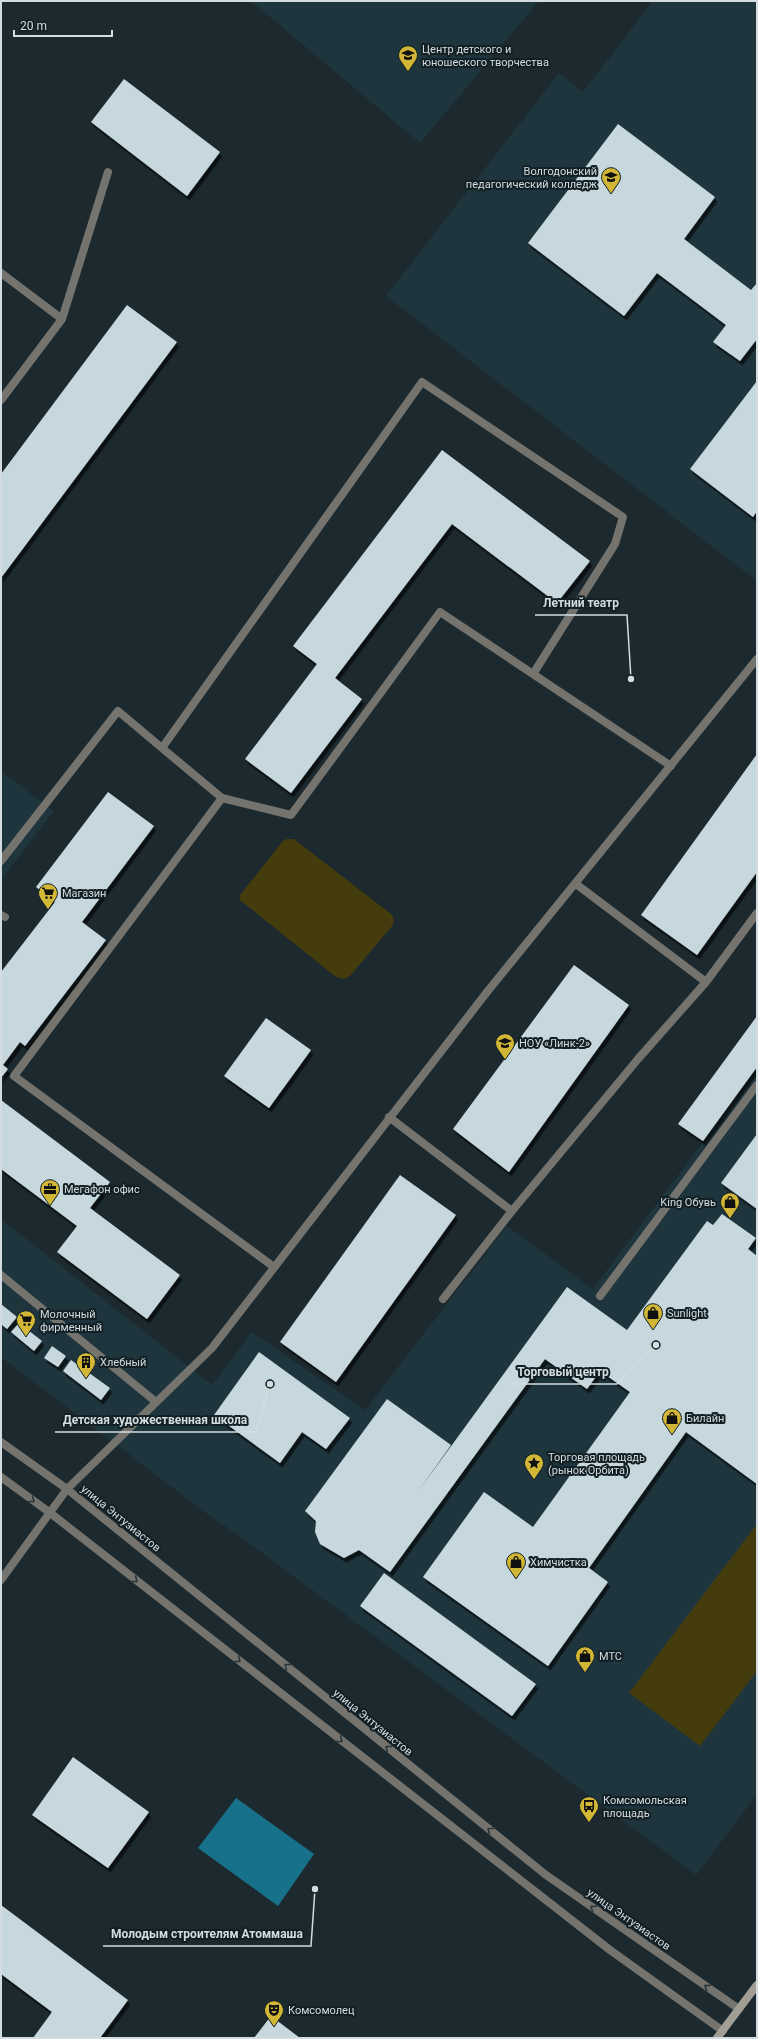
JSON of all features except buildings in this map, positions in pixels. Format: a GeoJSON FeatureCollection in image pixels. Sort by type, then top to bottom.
{"type":"FeatureCollection","features":[{"type":"Feature","properties":{"kind":"main road"},"geometry":{"type":"LineString","coordinates":[[717,2038],[757,1985]]}},
{"type":"Feature","properties":{"kind":"street"},"geometry":{"type":"LineString","coordinates":[[1,400],[62,319],[108,172]]}},
{"type":"Feature","properties":{"kind":"street"},"geometry":{"type":"LineString","coordinates":[[1,273],[62,319]]}},
{"type":"Feature","properties":{"kind":"street"},"geometry":{"type":"LineString","coordinates":[[162,748],[422,382],[623,517],[615,544],[533,674]]}},
{"type":"Feature","properties":{"kind":"street"},"geometry":{"type":"LineString","coordinates":[[1,861],[118,711],[222,798],[291,815],[440,612],[671,766]]}},
{"type":"Feature","properties":{"kind":"street"},"geometry":{"type":"LineString","coordinates":[[1,1580],[67,1489],[212,1348],[487,992],[757,659]]}},
{"type":"Feature","properties":{"kind":"street"},"geometry":{"type":"LineString","coordinates":[[222,798],[14,1076],[274,1267]]}},
{"type":"Feature","properties":{"kind":"street"},"geometry":{"type":"LineString","coordinates":[[576,884],[706,982]]}},
{"type":"Feature","properties":{"kind":"street"},"geometry":{"type":"LineString","coordinates":[[443,1300],[512,1211],[638,1059],[706,982],[757,913]]}},
{"type":"Feature","properties":{"kind":"street"},"geometry":{"type":"LineString","coordinates":[[600,1296],[757,1085]]}},
{"type":"Feature","properties":{"kind":"street"},"geometry":{"type":"LineString","coordinates":[[389,1117],[512,1211]]}},
{"type":"Feature","properties":{"kind":"street"},"geometry":{"type":"LineString","coordinates":[[1,1275],[156,1402]]}},
{"type":"Feature","properties":{"kind":"street","name":"улица Энтузиастов"},"geometry":{"type":"LineString","coordinates":[[1,1442],[67,1489],[546,1875],[739,2009]]}},
{"type":"Feature","properties":{"kind":"street"},"geometry":{"type":"LineString","coordinates":[[1,1477],[49,1512],[610,1950],[723,2031]]}},
{"type":"Feature","properties":{"kind":"shaded area","name":"Центр детского и юношеского творчества"},"geometry":{"type":"Polygon","coordinates":[[[251,1],[539,1],[420,143],[251,1]]]}},
{"type":"Feature","properties":{"kind":"shaded area","name":"Волгодонский педагогический колледж"},"geometry":{"type":"Polygon","coordinates":[[[653,1],[757,1],[757,581],[386,296],[559,73],[583,92],[653,1]]]}},
{"type":"Feature","properties":{"kind":"shaded area"},"geometry":{"type":"Polygon","coordinates":[[[1,771],[54,811],[1,880],[1,771]]]}},
{"type":"Feature","properties":{"kind":"shaded area"},"geometry":{"type":"Polygon","coordinates":[[[287,839],[294,839],[391,914],[394,919],[393,925],[350,976],[344,979],[336,977],[240,900],[240,895],[283,841],[287,839]]]}},
{"type":"Feature","properties":{"kind":"shaded area","name":"Торговая площадь (рынок Орбита)"},"geometry":{"type":"Polygon","coordinates":[[[757,1070],[757,1794],[696,1875],[257,1549],[206,1513],[1,1357],[1,1219],[212,1385],[252,1332],[365,1410],[507,1226],[593,1289],[757,1070]]]}},
{"type":"Feature","properties":{"kind":"shaded area"},"geometry":{"type":"Polygon","coordinates":[[[757,1524],[757,1671],[700,1746],[629,1693],[757,1524]]]}},
{"type":"Feature","properties":{"kind":"water"},"geometry":{"type":"Polygon","coordinates":[[[236,1798],[314,1854],[278,1906],[198,1848],[236,1798]]]}},
{"type":"Feature","properties":{"kind":"place","name":"Центр детского и юношеского творчества"},"geometry":{"type":"Point","coordinates":[408,72]}},
{"type":"Feature","properties":{"kind":"place","name":"Волгодонский педагогический колледж"},"geometry":{"type":"Point","coordinates":[611,194]}},
{"type":"Feature","properties":{"kind":"place","name":"Летний театр"},"geometry":{"type":"Point","coordinates":[631,679]}},
{"type":"Feature","properties":{"kind":"place","name":"Магазин"},"geometry":{"type":"Point","coordinates":[48,910]}},
{"type":"Feature","properties":{"kind":"place","name":"НОУ «Линк-2»"},"geometry":{"type":"Point","coordinates":[505,1060]}},
{"type":"Feature","properties":{"kind":"place","name":"Мегафон офис"},"geometry":{"type":"Point","coordinates":[50,1206]}},
{"type":"Feature","properties":{"kind":"place","name":"King Обувь"},"geometry":{"type":"Point","coordinates":[730,1219]}},
{"type":"Feature","properties":{"kind":"place","name":"Sunlight"},"geometry":{"type":"Point","coordinates":[653,1330]}},
{"type":"Feature","properties":{"kind":"place","name":"Молочный фирменный"},"geometry":{"type":"Point","coordinates":[26,1337]}},
{"type":"Feature","properties":{"kind":"place","name":"Торговый центр"},"geometry":{"type":"Point","coordinates":[656,1345]}},
{"type":"Feature","properties":{"kind":"place","name":"Хлебный"},"geometry":{"type":"Point","coordinates":[86,1379]}},
{"type":"Feature","properties":{"kind":"place","name":"Детская художественная школа"},"geometry":{"type":"Point","coordinates":[270,1384]}},
{"type":"Feature","properties":{"kind":"place","name":"Билайн"},"geometry":{"type":"Point","coordinates":[672,1435]}},
{"type":"Feature","properties":{"kind":"place","name":"Торговая площадь (рынок Орбита)"},"geometry":{"type":"Point","coordinates":[534,1480]}},
{"type":"Feature","properties":{"kind":"place","name":"Химчистка"},"geometry":{"type":"Point","coordinates":[516,1579]}},
{"type":"Feature","properties":{"kind":"place","name":"МТС"},"geometry":{"type":"Point","coordinates":[585,1673]}},
{"type":"Feature","properties":{"kind":"place","name":"Комсомольская площадь"},"geometry":{"type":"Point","coordinates":[589,1823]}},
{"type":"Feature","properties":{"kind":"place","name":"Молодым строителям Атоммаша"},"geometry":{"type":"Point","coordinates":[315,1889]}},
{"type":"Feature","properties":{"kind":"place","name":"Комсомолец"},"geometry":{"type":"Point","coordinates":[274,2027]}}]}
